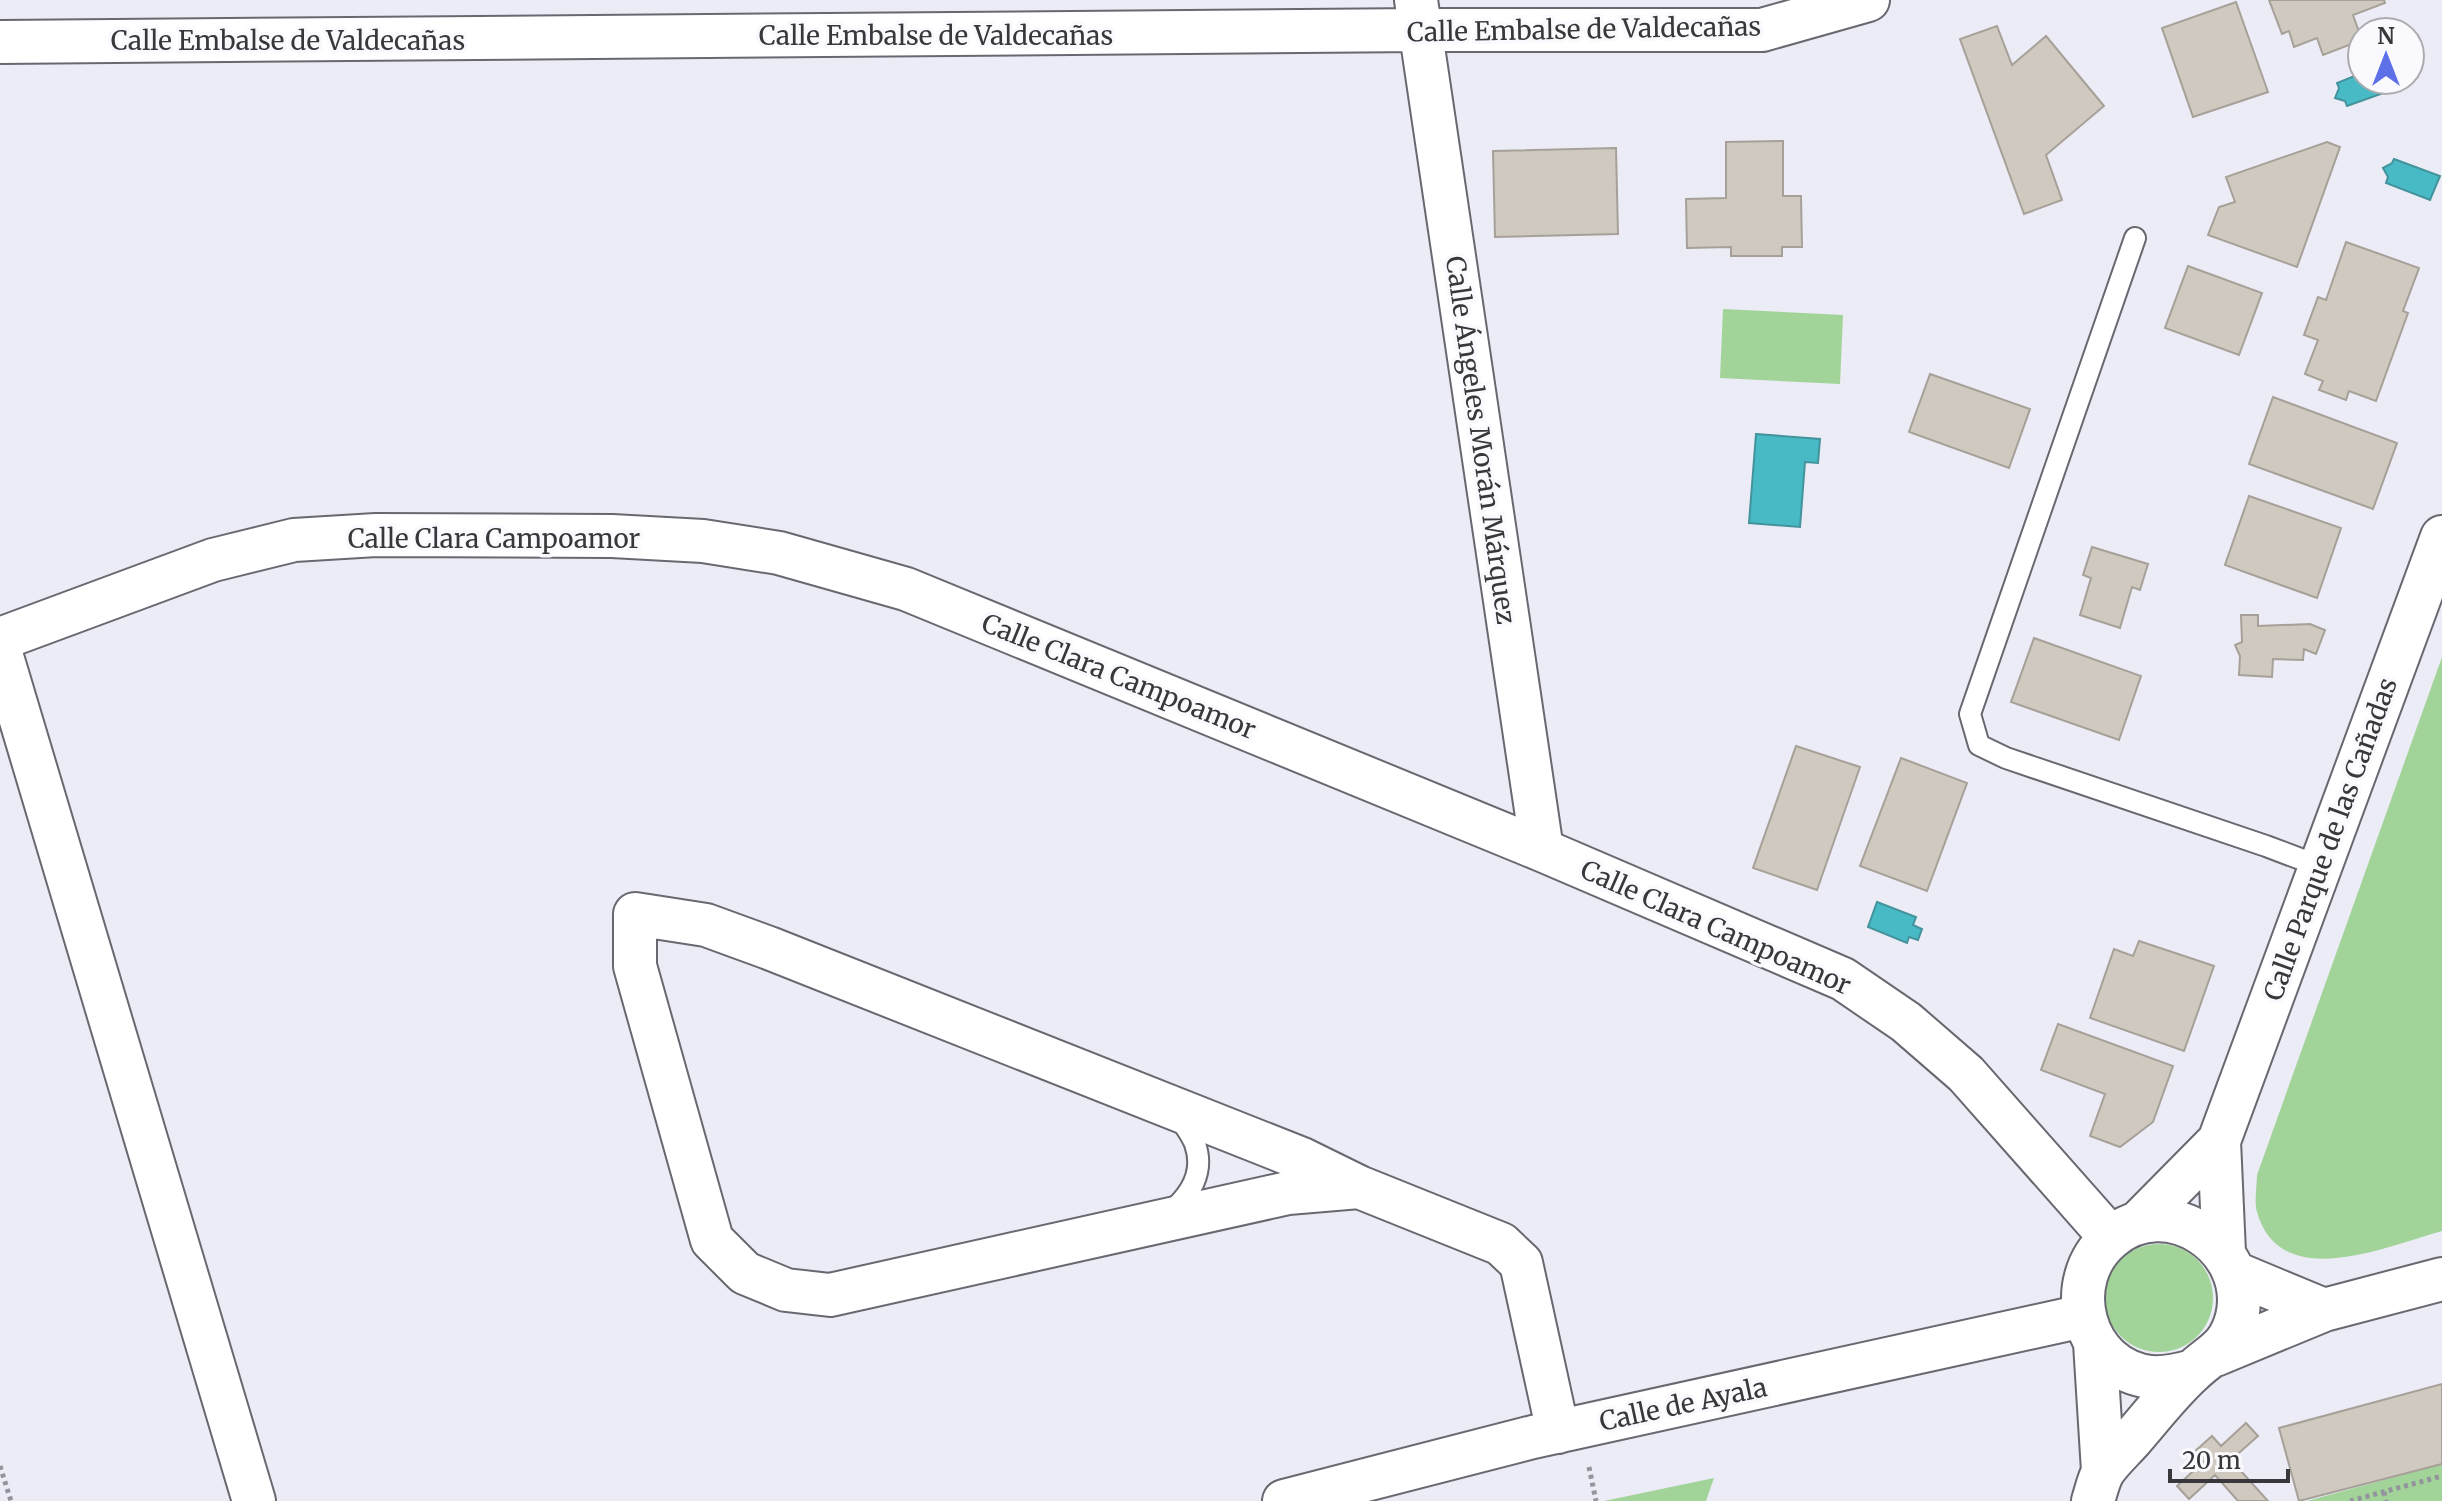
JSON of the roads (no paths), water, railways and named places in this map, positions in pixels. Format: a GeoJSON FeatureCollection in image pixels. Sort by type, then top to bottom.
{"type":"FeatureCollection","features":[{"type":"Feature","properties":{"kind":"street","name":"Calle Embalse de Valdecañas"},"geometry":{"type":"LineString","coordinates":[[0,42],[1418,15],[1762,30],[1868,0]]}},
{"type":"Feature","properties":{"kind":"street","name":"Calle Ángeles Morán Márquez"},"geometry":{"type":"LineString","coordinates":[[1418,15],[1542,850]]}},
{"type":"Feature","properties":{"kind":"street","name":"Calle Clara Campoamor"},"geometry":{"type":"LineString","coordinates":[[0,639],[213,560],[294,540],[391,535],[612,536],[703,541],[779,553],[906,589],[1542,850],[1843,979],[1906,1022],[1966,1074],[2124,1230]]}},
{"type":"Feature","properties":{"kind":"street","name":"Calle Parque de las Cañadas"},"geometry":{"type":"LineString","coordinates":[[2230,1263],[2219,1141],[2442,537]]}},
{"type":"Feature","properties":{"kind":"street"},"geometry":{"type":"LineString","coordinates":[[0,650],[254,1501]]}},
{"type":"Feature","properties":{"kind":"street"},"geometry":{"type":"LineString","coordinates":[[1359,1187],[1288,1193],[830,1295],[786,1290],[745,1273],[712,1240],[635,966],[635,914],[706,925],[1302,1159],[1359,1187],[1501,1244],[1521,1263],[1558,1432]]}},
{"type":"Feature","properties":{"kind":"street","name":"Calle Parque de las Cañadas"},"geometry":{"type":"LineString","coordinates":[[2124,1230],[2219,1141]]}},
{"type":"Feature","properties":{"kind":"street"},"geometry":{"type":"LineString","coordinates":[[2158,1220],[2186,1225],[2212,1239],[2230,1263],[2239,1295],[2237,1317],[2229,1338],[2098,1486],[2089,1330],[2082,1295],[2086,1273],[2096,1254],[2124,1230],[2158,1220]]}},
{"type":"Feature","properties":{"kind":"street"},"geometry":{"type":"LineString","coordinates":[[2230,1263],[2324,1310]]}},
{"type":"Feature","properties":{"kind":"street"},"geometry":{"type":"LineString","coordinates":[[2089,1330],[2110,1359],[2128,1371],[2149,1377],[2171,1377],[2324,1310],[2442,1279]]}},
{"type":"Feature","properties":{"kind":"street","name":"Calle de Ayala"},"geometry":{"type":"LineString","coordinates":[[1284,1501],[1558,1432],[2089,1330]]}},
{"type":"Feature","properties":{"kind":"lane"},"geometry":{"type":"LineString","coordinates":[[2135,238],[1970,714],[1979,745],[2006,758],[2319,866]]}},
{"type":"Feature","properties":{"kind":"lane"},"geometry":{"type":"LineString","coordinates":[[1157,1222],[1187,1199],[1198,1172],[1195,1144],[1173,1108]]}},
{"type":"Feature","properties":{"kind":"water"},"geometry":{"type":"Polygon","coordinates":[[[2346,79],[2346,96],[2375,96],[2347,106],[2345,101],[2335,98],[2339,88],[2337,83],[2346,79]]]}},
{"type":"Feature","properties":{"kind":"water"},"geometry":{"type":"Polygon","coordinates":[[[2394,159],[2440,176],[2430,200],[2386,183],[2388,177],[2383,168],[2394,159]]]}},
{"type":"Feature","properties":{"kind":"water"},"geometry":{"type":"Polygon","coordinates":[[[1756,434],[1820,439],[1818,463],[1805,462],[1800,527],[1749,523],[1756,434]]]}},
{"type":"Feature","properties":{"kind":"water"},"geometry":{"type":"Polygon","coordinates":[[[1877,902],[1916,917],[1913,925],[1922,929],[1918,940],[1909,937],[1907,943],[1868,927],[1877,902]]]}}]}
